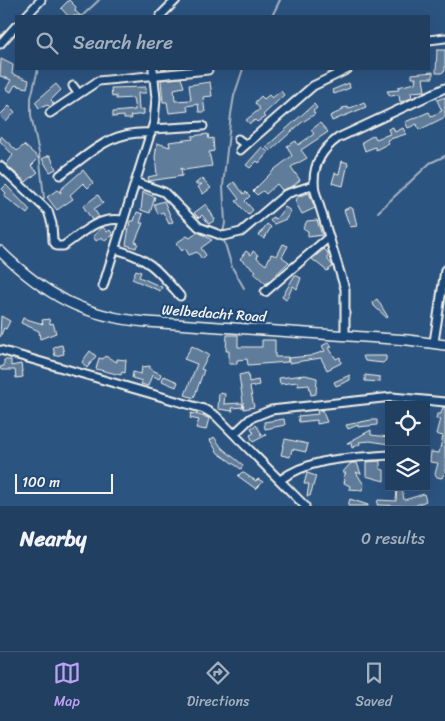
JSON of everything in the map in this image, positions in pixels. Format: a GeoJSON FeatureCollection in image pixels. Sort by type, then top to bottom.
{"type":"FeatureCollection","features":[{"type":"Feature","properties":{"kind":"street"},"geometry":{"type":"LineString","coordinates":[[27,15],[41,0]]}},
{"type":"Feature","properties":{"kind":"street"},"geometry":{"type":"LineString","coordinates":[[161,15],[172,1]]}},
{"type":"Feature","properties":{"kind":"street"},"geometry":{"type":"LineString","coordinates":[[0,44],[15,27]]}},
{"type":"Feature","properties":{"kind":"street"},"geometry":{"type":"LineString","coordinates":[[430,40],[445,38]]}},
{"type":"Feature","properties":{"kind":"street"},"geometry":{"type":"LineString","coordinates":[[50,114],[93,83],[104,79],[154,72],[208,70]]}},
{"type":"Feature","properties":{"kind":"street"},"geometry":{"type":"LineString","coordinates":[[238,139],[243,147],[313,86],[346,70]]}},
{"type":"Feature","properties":{"kind":"street"},"geometry":{"type":"LineString","coordinates":[[103,286],[151,131],[156,104],[154,72]]}},
{"type":"Feature","properties":{"kind":"street"},"geometry":{"type":"LineString","coordinates":[[73,86],[78,93]]}},
{"type":"Feature","properties":{"kind":"street"},"geometry":{"type":"LineString","coordinates":[[344,335],[345,289],[314,185],[315,168],[321,153],[338,138],[445,88]]}},
{"type":"Feature","properties":{"kind":"street"},"geometry":{"type":"LineString","coordinates":[[60,175],[114,136],[127,133],[203,126]]}},
{"type":"Feature","properties":{"kind":"street"},"geometry":{"type":"LineString","coordinates":[[0,166],[48,211],[52,224],[53,241],[57,246],[63,246],[99,222],[112,219],[123,220]]}},
{"type":"Feature","properties":{"kind":"street"},"geometry":{"type":"LineString","coordinates":[[135,182],[164,192],[199,228],[223,236],[241,232],[286,194],[314,185]]}},
{"type":"Feature","properties":{"kind":"street"},"geometry":{"type":"LineString","coordinates":[[265,292],[329,237]]}},
{"type":"Feature","properties":{"kind":"street"},"geometry":{"type":"LineString","coordinates":[[115,249],[151,264],[180,296]]}},
{"type":"Feature","properties":{"kind":"street","name":"Welbedacht Road"},"geometry":{"type":"LineString","coordinates":[[0,251],[48,291],[74,306],[109,317],[147,322],[434,342],[445,346]]}},
{"type":"Feature","properties":{"kind":"street"},"geometry":{"type":"LineString","coordinates":[[434,342],[445,270]]}},
{"type":"Feature","properties":{"kind":"street"},"geometry":{"type":"LineString","coordinates":[[0,350],[197,406],[216,416],[306,506]]}},
{"type":"Feature","properties":{"kind":"street"},"geometry":{"type":"LineString","coordinates":[[234,434],[250,418],[271,410],[392,397],[445,402]]}},
{"type":"Feature","properties":{"kind":"street"},"geometry":{"type":"LineString","coordinates":[[280,480],[298,468],[315,463],[385,455]]}},
{"type":"Feature","properties":{"kind":"building"},"geometry":{"type":"Polygon","coordinates":[[[69,0],[76,7],[75,11],[80,15],[67,15],[61,8],[69,0]]]}},
{"type":"Feature","properties":{"kind":"building"},"geometry":{"type":"Polygon","coordinates":[[[437,50],[445,50],[445,71],[441,73],[436,73],[437,50]]]}},
{"type":"Feature","properties":{"kind":"building"},"geometry":{"type":"Polygon","coordinates":[[[1,59],[13,65],[12,74],[29,80],[27,88],[15,85],[11,92],[6,89],[11,80],[0,76],[1,59]]]}},
{"type":"Feature","properties":{"kind":"building"},"geometry":{"type":"Polygon","coordinates":[[[433,72],[433,78],[423,78],[425,91],[411,92],[412,98],[400,102],[399,95],[390,96],[387,91],[399,90],[398,87],[415,83],[416,78],[412,78],[412,74],[433,72]]]}},
{"type":"Feature","properties":{"kind":"building"},"geometry":{"type":"Polygon","coordinates":[[[181,78],[184,87],[174,89],[175,101],[191,100],[189,85],[210,82],[212,96],[203,97],[205,112],[199,112],[198,104],[187,106],[188,111],[169,113],[167,102],[163,102],[161,80],[181,78]]]}},
{"type":"Feature","properties":{"kind":"building"},"geometry":{"type":"Polygon","coordinates":[[[349,83],[350,88],[334,94],[332,90],[349,83]]]}},
{"type":"Feature","properties":{"kind":"building"},"geometry":{"type":"Polygon","coordinates":[[[56,84],[61,90],[51,100],[54,104],[50,107],[48,105],[39,108],[35,102],[56,84]]]}},
{"type":"Feature","properties":{"kind":"building"},"geometry":{"type":"Polygon","coordinates":[[[146,87],[146,93],[138,93],[139,110],[144,109],[144,114],[130,116],[131,119],[124,119],[124,116],[113,117],[113,112],[135,110],[133,98],[116,99],[116,96],[112,97],[111,88],[146,87]]]}},
{"type":"Feature","properties":{"kind":"building"},"geometry":{"type":"Polygon","coordinates":[[[281,91],[284,95],[263,115],[265,117],[257,122],[255,120],[250,124],[246,120],[260,109],[255,103],[261,96],[264,99],[269,95],[272,98],[281,91]]]}},
{"type":"Feature","properties":{"kind":"building"},"geometry":{"type":"Polygon","coordinates":[[[445,97],[445,117],[419,130],[417,124],[408,128],[405,122],[429,112],[431,116],[442,111],[437,100],[445,97]]]}},
{"type":"Feature","properties":{"kind":"building"},"geometry":{"type":"Polygon","coordinates":[[[364,102],[366,107],[332,121],[330,116],[343,110],[342,108],[348,107],[348,109],[364,102]]]}},
{"type":"Feature","properties":{"kind":"building"},"geometry":{"type":"Polygon","coordinates":[[[314,104],[317,108],[313,111],[315,114],[301,123],[270,151],[266,147],[314,104]]]}},
{"type":"Feature","properties":{"kind":"building"},"geometry":{"type":"Polygon","coordinates":[[[9,106],[15,112],[6,122],[0,115],[9,106]]]}},
{"type":"Feature","properties":{"kind":"building"},"geometry":{"type":"Polygon","coordinates":[[[320,123],[328,132],[301,150],[307,158],[291,167],[300,180],[293,186],[282,190],[277,184],[266,194],[263,191],[257,195],[253,191],[275,169],[292,156],[287,146],[296,141],[298,145],[314,134],[311,130],[320,123]]]}},
{"type":"Feature","properties":{"kind":"building"},"geometry":{"type":"Polygon","coordinates":[[[393,127],[395,132],[403,128],[406,134],[387,140],[389,143],[376,150],[375,147],[365,151],[362,142],[374,135],[376,139],[390,134],[388,129],[393,127]]]}},
{"type":"Feature","properties":{"kind":"building"},"geometry":{"type":"Polygon","coordinates":[[[208,134],[209,139],[213,138],[214,151],[209,152],[212,166],[184,170],[181,168],[182,176],[149,181],[148,177],[157,175],[155,157],[157,143],[170,147],[169,142],[193,139],[192,136],[208,134]]]}},
{"type":"Feature","properties":{"kind":"building"},"geometry":{"type":"Polygon","coordinates":[[[1,136],[17,151],[24,145],[39,158],[31,166],[38,172],[26,182],[6,165],[13,155],[0,141],[1,136]]]}},
{"type":"Feature","properties":{"kind":"building"},"geometry":{"type":"Polygon","coordinates":[[[262,147],[268,152],[259,163],[257,161],[250,168],[246,165],[262,147]]]}},
{"type":"Feature","properties":{"kind":"building"},"geometry":{"type":"Polygon","coordinates":[[[50,155],[56,169],[50,172],[42,159],[50,155]]]}},
{"type":"Feature","properties":{"kind":"building"},"geometry":{"type":"Polygon","coordinates":[[[342,161],[348,163],[343,186],[332,183],[335,173],[339,174],[342,161]]]}},
{"type":"Feature","properties":{"kind":"building"},"geometry":{"type":"Polygon","coordinates":[[[83,170],[93,183],[88,188],[83,183],[70,195],[73,199],[57,210],[47,197],[57,190],[61,193],[60,190],[83,170]]]}},
{"type":"Feature","properties":{"kind":"building"},"geometry":{"type":"Polygon","coordinates":[[[202,178],[211,188],[203,194],[198,187],[202,184],[195,184],[202,178]]]}},
{"type":"Feature","properties":{"kind":"building"},"geometry":{"type":"Polygon","coordinates":[[[234,182],[244,194],[246,192],[250,196],[245,201],[253,210],[248,215],[236,201],[239,199],[229,186],[234,182]]]}},
{"type":"Feature","properties":{"kind":"building"},"geometry":{"type":"Polygon","coordinates":[[[6,185],[30,210],[27,214],[4,196],[6,193],[2,189],[6,185]]]}},
{"type":"Feature","properties":{"kind":"building"},"geometry":{"type":"Polygon","coordinates":[[[143,192],[155,197],[150,213],[141,210],[143,192]]]}},
{"type":"Feature","properties":{"kind":"building"},"geometry":{"type":"Polygon","coordinates":[[[309,193],[315,208],[302,214],[295,201],[299,196],[309,193]]]}},
{"type":"Feature","properties":{"kind":"building"},"geometry":{"type":"Polygon","coordinates":[[[98,195],[103,203],[94,209],[99,217],[92,220],[83,206],[98,195]]]}},
{"type":"Feature","properties":{"kind":"building"},"geometry":{"type":"Polygon","coordinates":[[[164,201],[173,222],[169,224],[163,212],[158,214],[154,204],[164,201]]]}},
{"type":"Feature","properties":{"kind":"building"},"geometry":{"type":"Polygon","coordinates":[[[206,204],[215,220],[209,224],[202,215],[199,218],[194,213],[206,204]]]}},
{"type":"Feature","properties":{"kind":"building"},"geometry":{"type":"Polygon","coordinates":[[[285,207],[291,211],[286,219],[274,224],[270,221],[273,217],[276,219],[285,207]]]}},
{"type":"Feature","properties":{"kind":"building"},"geometry":{"type":"Polygon","coordinates":[[[350,207],[353,209],[357,226],[350,227],[344,210],[350,207]]]}},
{"type":"Feature","properties":{"kind":"building"},"geometry":{"type":"Polygon","coordinates":[[[137,212],[143,214],[140,223],[143,223],[135,242],[138,243],[136,248],[126,245],[130,221],[134,221],[137,212]]]}},
{"type":"Feature","properties":{"kind":"building"},"geometry":{"type":"Polygon","coordinates":[[[317,220],[322,235],[308,237],[308,231],[303,228],[307,221],[317,220]]]}},
{"type":"Feature","properties":{"kind":"building"},"geometry":{"type":"Polygon","coordinates":[[[267,224],[271,227],[264,239],[259,235],[267,224]]]}},
{"type":"Feature","properties":{"kind":"building"},"geometry":{"type":"Polygon","coordinates":[[[103,227],[107,232],[110,230],[113,235],[105,241],[102,237],[96,241],[93,236],[103,227]]]}},
{"type":"Feature","properties":{"kind":"building"},"geometry":{"type":"Polygon","coordinates":[[[198,232],[212,240],[201,248],[206,255],[202,259],[197,252],[189,255],[185,248],[182,251],[176,243],[187,236],[190,238],[198,232]]]}},
{"type":"Feature","properties":{"kind":"building"},"geometry":{"type":"Polygon","coordinates":[[[283,244],[288,246],[282,257],[289,262],[266,284],[254,273],[256,271],[240,259],[246,251],[251,255],[253,251],[258,255],[257,258],[266,265],[271,254],[277,256],[283,244]]]}},
{"type":"Feature","properties":{"kind":"building"},"geometry":{"type":"Polygon","coordinates":[[[324,249],[328,253],[328,260],[333,266],[327,271],[312,259],[324,249]]]}},
{"type":"Feature","properties":{"kind":"building"},"geometry":{"type":"Polygon","coordinates":[[[136,270],[141,272],[139,277],[162,287],[160,291],[132,279],[136,270]]]}},
{"type":"Feature","properties":{"kind":"building"},"geometry":{"type":"Polygon","coordinates":[[[295,275],[301,278],[297,289],[293,286],[286,300],[282,297],[295,275]]]}},
{"type":"Feature","properties":{"kind":"building"},"geometry":{"type":"Polygon","coordinates":[[[377,299],[387,318],[374,306],[373,302],[377,299]]]}},
{"type":"Feature","properties":{"kind":"building"},"geometry":{"type":"Polygon","coordinates":[[[1,316],[10,321],[0,337],[1,316]]]}},
{"type":"Feature","properties":{"kind":"building"},"geometry":{"type":"Polygon","coordinates":[[[23,318],[43,324],[42,320],[49,319],[50,324],[53,323],[56,333],[40,339],[39,331],[21,323],[23,318]]]}},
{"type":"Feature","properties":{"kind":"building"},"geometry":{"type":"Polygon","coordinates":[[[227,335],[238,335],[238,347],[262,347],[262,340],[275,340],[275,357],[288,357],[288,362],[248,365],[247,359],[237,360],[237,364],[229,364],[229,351],[226,351],[227,335]]]}},
{"type":"Feature","properties":{"kind":"building"},"geometry":{"type":"Polygon","coordinates":[[[329,342],[332,347],[329,348],[336,359],[340,357],[341,363],[327,370],[321,358],[289,363],[288,358],[310,356],[325,351],[322,346],[329,342]]]}},
{"type":"Feature","properties":{"kind":"building"},"geometry":{"type":"Polygon","coordinates":[[[62,345],[64,354],[55,356],[53,347],[62,345]]]}},
{"type":"Feature","properties":{"kind":"building"},"geometry":{"type":"Polygon","coordinates":[[[192,346],[209,355],[201,369],[204,370],[194,398],[185,395],[197,364],[184,359],[192,346]]]}},
{"type":"Feature","properties":{"kind":"building"},"geometry":{"type":"Polygon","coordinates":[[[90,351],[96,356],[87,368],[82,362],[90,351]]]}},
{"type":"Feature","properties":{"kind":"building"},"geometry":{"type":"Polygon","coordinates":[[[105,356],[117,362],[117,359],[126,360],[125,373],[122,372],[121,375],[96,369],[99,358],[103,359],[105,356]]]}},
{"type":"Feature","properties":{"kind":"building"},"geometry":{"type":"Polygon","coordinates":[[[363,356],[386,356],[386,360],[383,363],[365,361],[363,356]]]}},
{"type":"Feature","properties":{"kind":"building"},"geometry":{"type":"Polygon","coordinates":[[[4,360],[11,360],[11,366],[21,364],[23,377],[16,378],[15,370],[1,370],[0,367],[4,366],[4,360]]]}},
{"type":"Feature","properties":{"kind":"building"},"geometry":{"type":"Polygon","coordinates":[[[150,366],[150,369],[161,374],[159,379],[152,375],[148,386],[141,384],[142,381],[132,378],[133,372],[141,374],[142,367],[150,366]]]}},
{"type":"Feature","properties":{"kind":"building"},"geometry":{"type":"Polygon","coordinates":[[[248,373],[249,382],[258,380],[259,385],[250,387],[254,407],[244,409],[239,375],[248,373]]]}},
{"type":"Feature","properties":{"kind":"building"},"geometry":{"type":"Polygon","coordinates":[[[305,375],[317,378],[316,394],[311,395],[309,385],[298,386],[298,382],[280,384],[279,378],[305,375]]]}},
{"type":"Feature","properties":{"kind":"building"},"geometry":{"type":"Polygon","coordinates":[[[350,375],[350,380],[336,386],[334,382],[350,375]]]}},
{"type":"Feature","properties":{"kind":"building"},"geometry":{"type":"Polygon","coordinates":[[[365,375],[380,377],[380,382],[365,381],[365,375]]]}},
{"type":"Feature","properties":{"kind":"building"},"geometry":{"type":"Polygon","coordinates":[[[164,376],[178,382],[176,387],[162,381],[164,376]]]}},
{"type":"Feature","properties":{"kind":"building"},"geometry":{"type":"Polygon","coordinates":[[[219,393],[225,394],[224,404],[242,403],[243,407],[232,408],[233,411],[218,409],[219,393]]]}},
{"type":"Feature","properties":{"kind":"building"},"geometry":{"type":"Polygon","coordinates":[[[443,407],[445,407],[445,472],[442,478],[437,477],[435,474],[438,463],[430,462],[431,452],[439,453],[443,436],[436,434],[440,419],[436,419],[437,414],[441,414],[443,407]]]}},
{"type":"Feature","properties":{"kind":"building"},"geometry":{"type":"Polygon","coordinates":[[[322,410],[327,422],[317,424],[317,420],[299,422],[298,416],[318,414],[317,411],[322,410]]]}},
{"type":"Feature","properties":{"kind":"building"},"geometry":{"type":"Polygon","coordinates":[[[191,413],[209,418],[206,430],[196,428],[199,420],[190,418],[191,413]]]}},
{"type":"Feature","properties":{"kind":"building"},"geometry":{"type":"Polygon","coordinates":[[[284,419],[285,425],[265,429],[264,422],[284,419]]]}},
{"type":"Feature","properties":{"kind":"building"},"geometry":{"type":"Polygon","coordinates":[[[377,420],[377,425],[358,427],[358,425],[348,429],[346,425],[377,420]]]}},
{"type":"Feature","properties":{"kind":"building"},"geometry":{"type":"Polygon","coordinates":[[[256,425],[262,434],[260,434],[266,435],[253,442],[250,435],[254,433],[251,428],[256,425]]]}},
{"type":"Feature","properties":{"kind":"building"},"geometry":{"type":"Polygon","coordinates":[[[371,430],[371,435],[385,437],[385,443],[370,441],[359,442],[360,444],[352,448],[351,443],[347,443],[371,430]]]}},
{"type":"Feature","properties":{"kind":"building"},"geometry":{"type":"Polygon","coordinates":[[[214,437],[222,448],[243,465],[241,469],[218,453],[210,440],[214,437]]]}},
{"type":"Feature","properties":{"kind":"building"},"geometry":{"type":"Polygon","coordinates":[[[285,439],[308,444],[306,452],[292,449],[290,457],[281,455],[285,439]]]}},
{"type":"Feature","properties":{"kind":"building"},"geometry":{"type":"Polygon","coordinates":[[[380,461],[380,469],[384,470],[384,481],[366,476],[366,462],[380,461]]]}},
{"type":"Feature","properties":{"kind":"building"},"geometry":{"type":"Polygon","coordinates":[[[351,463],[357,463],[361,474],[356,472],[364,485],[362,490],[349,489],[350,486],[344,483],[345,480],[343,478],[346,473],[342,473],[351,463]]]}},
{"type":"Feature","properties":{"kind":"building"},"geometry":{"type":"Polygon","coordinates":[[[242,472],[256,481],[258,479],[263,482],[256,489],[238,476],[242,472]]]}},
{"type":"Feature","properties":{"kind":"building"},"geometry":{"type":"Polygon","coordinates":[[[307,473],[316,476],[310,496],[307,496],[309,484],[304,484],[307,473]]]}},
{"type":"Feature","properties":{"kind":"building"},"geometry":{"type":"Polygon","coordinates":[[[397,491],[402,491],[404,500],[424,494],[426,501],[414,506],[377,505],[378,500],[396,501],[397,491]]]}},
{"type":"Feature","properties":{"kind":"building"},"geometry":{"type":"Polygon","coordinates":[[[350,499],[368,505],[368,506],[348,506],[350,499]]]}},
{"type":"Feature","properties":{"kind":"waterway"},"geometry":{"type":"LineString","coordinates":[[83,15],[99,0]]}},
{"type":"Feature","properties":{"kind":"waterway"},"geometry":{"type":"LineString","coordinates":[[272,15],[280,0]]}},
{"type":"Feature","properties":{"kind":"waterway"},"geometry":{"type":"LineString","coordinates":[[38,70],[31,98],[31,115],[39,153],[44,198]]}},
{"type":"Feature","properties":{"kind":"waterway"},"geometry":{"type":"LineString","coordinates":[[223,233],[225,223],[223,186],[231,114],[234,96],[243,70]]}},
{"type":"Feature","properties":{"kind":"waterway"},"geometry":{"type":"LineString","coordinates":[[378,212],[430,163],[445,156]]}},
{"type":"Feature","properties":{"kind":"waterway"},"geometry":{"type":"LineString","coordinates":[[223,237],[232,267],[244,288]]}}]}
